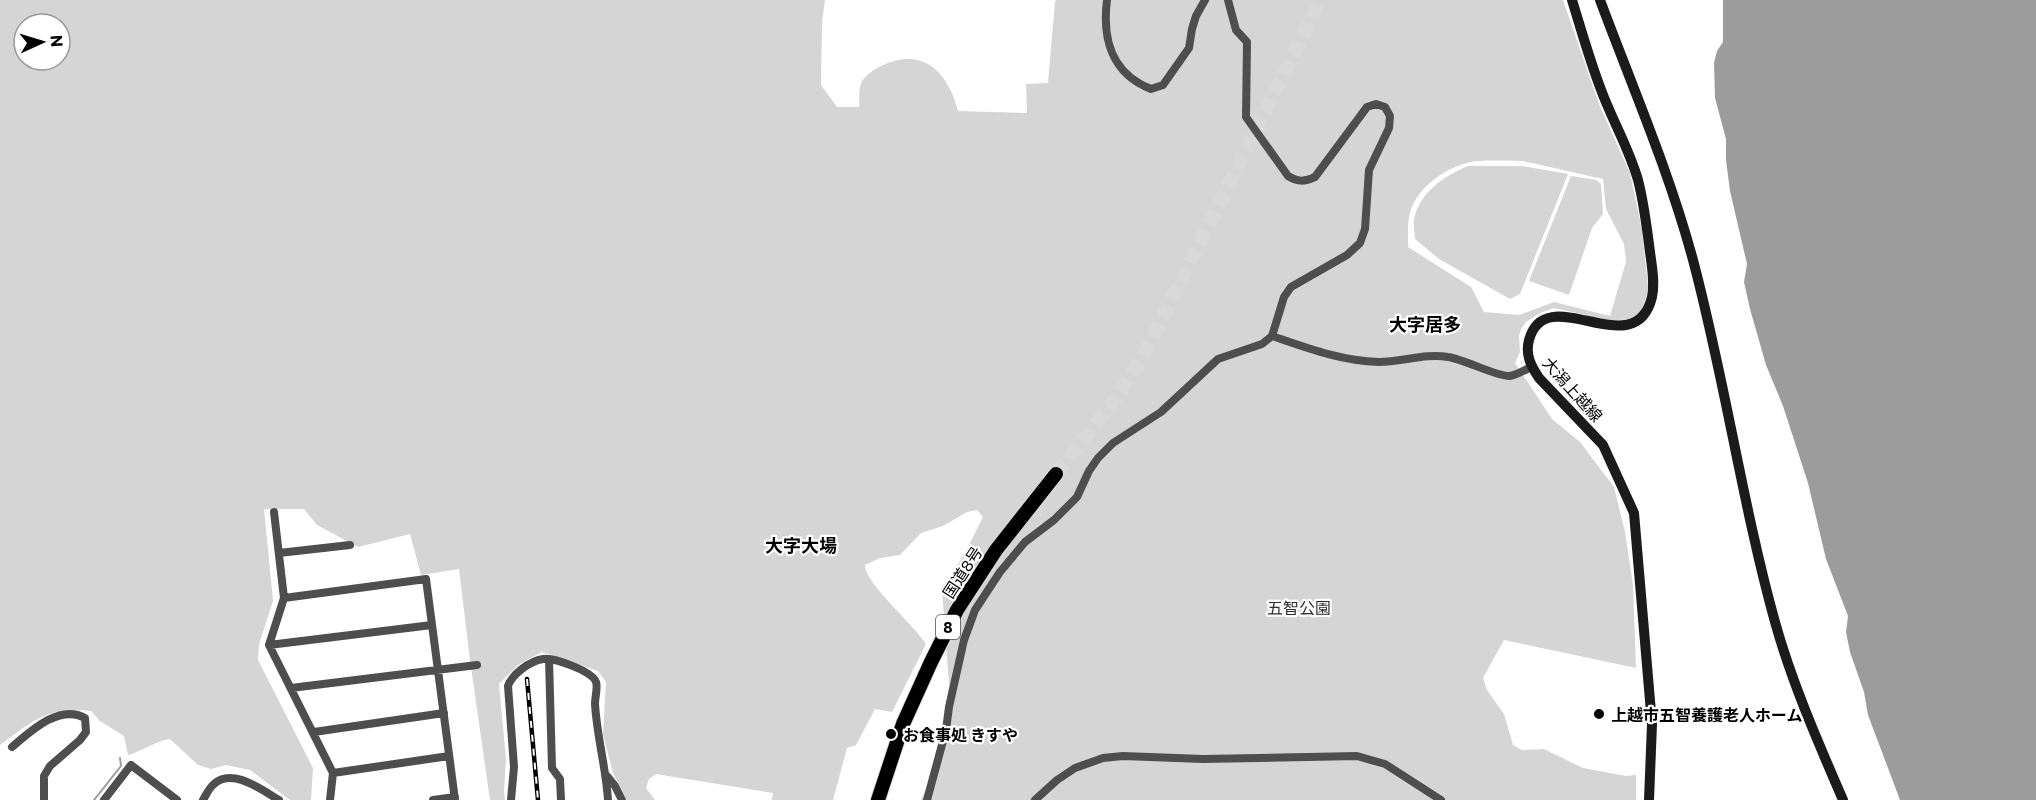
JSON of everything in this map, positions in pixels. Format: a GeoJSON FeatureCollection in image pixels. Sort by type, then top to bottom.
{"type":"FeatureCollection","features":[{"type":"Feature","properties":{"kind":"highway","name":"国道8号"},"geometry":{"type":"LineString","coordinates":[[878,800],[903,724],[957,610],[996,550],[1056,474]]}},
{"type":"Feature","properties":{"kind":"main road","name":"大潟上越線"},"geometry":{"type":"LineString","coordinates":[[1572,0],[1599,87],[1637,178],[1647,224],[1653,277],[1652,294],[1646,312],[1639,321],[1624,326],[1564,316],[1556,316],[1539,322],[1532,333],[1528,349],[1531,367],[1539,378],[1603,445],[1634,513],[1652,724],[1649,800]]}},
{"type":"Feature","properties":{"kind":"main road"},"geometry":{"type":"LineString","coordinates":[[1600,0],[1662,162],[1686,237],[1714,345],[1753,530],[1776,624],[1798,690],[1843,800]]}},
{"type":"Feature","properties":{"kind":"street"},"geometry":{"type":"LineString","coordinates":[[1107,0],[1106,34],[1110,51],[1124,74],[1151,89],[1163,86],[1189,48],[1196,16],[1205,0]]}},
{"type":"Feature","properties":{"kind":"street"},"geometry":{"type":"LineString","coordinates":[[927,800],[946,730],[964,640],[975,610],[1000,572],[1025,542],[1054,520],[1077,497],[1089,471],[1113,443],[1161,412],[1218,358],[1257,346],[1272,336],[1284,297],[1291,287],[1347,255],[1359,243],[1365,229],[1368,170],[1389,128],[1390,116],[1385,107],[1376,104],[1367,107],[1315,177],[1305,182],[1296,181],[1288,176],[1246,117],[1247,42],[1236,30],[1228,0]]}},
{"type":"Feature","properties":{"kind":"street"},"geometry":{"type":"LineString","coordinates":[[1272,336],[1331,356],[1361,361],[1383,362],[1410,357],[1447,356],[1511,376],[1531,367]]}},
{"type":"Feature","properties":{"kind":"street"},"geometry":{"type":"LineString","coordinates":[[274,512],[284,598],[269,645],[333,772],[330,799]]}},
{"type":"Feature","properties":{"kind":"street"},"geometry":{"type":"LineString","coordinates":[[279,553],[350,544]]}},
{"type":"Feature","properties":{"kind":"street"},"geometry":{"type":"LineString","coordinates":[[284,598],[426,579],[455,799],[433,800]]}},
{"type":"Feature","properties":{"kind":"street"},"geometry":{"type":"LineString","coordinates":[[269,645],[432,625]]}},
{"type":"Feature","properties":{"kind":"street"},"geometry":{"type":"LineString","coordinates":[[511,800],[514,767],[508,686],[510,679],[543,659],[581,669],[595,679],[597,684],[595,702],[597,735],[606,776],[608,800]]}},
{"type":"Feature","properties":{"kind":"street"},"geometry":{"type":"LineString","coordinates":[[549,659],[552,768],[560,779],[561,800]]}},
{"type":"Feature","properties":{"kind":"street"},"geometry":{"type":"LineString","coordinates":[[291,688],[477,665]]}},
{"type":"Feature","properties":{"kind":"street"},"geometry":{"type":"LineString","coordinates":[[314,732],[444,713]]}},
{"type":"Feature","properties":{"kind":"street"},"geometry":{"type":"LineString","coordinates":[[12,747],[33,728],[56,717],[78,714],[85,718],[86,732],[50,766],[44,776],[44,800]]}},
{"type":"Feature","properties":{"kind":"street"},"geometry":{"type":"LineString","coordinates":[[333,772],[449,756]]}},
{"type":"Feature","properties":{"kind":"street"},"geometry":{"type":"LineString","coordinates":[[1035,800],[1057,780],[1075,768],[1103,758],[1123,756],[1203,759],[1357,756],[1385,764],[1441,800]]}},
{"type":"Feature","properties":{"kind":"street"},"geometry":{"type":"LineString","coordinates":[[104,800],[130,765],[177,800]]}},
{"type":"Feature","properties":{"kind":"street"},"geometry":{"type":"LineString","coordinates":[[606,776],[615,786],[622,800]]}},
{"type":"Feature","properties":{"kind":"street"},"geometry":{"type":"LineString","coordinates":[[203,800],[214,784],[226,778],[234,778],[257,786],[279,800]]}},
{"type":"Feature","properties":{"kind":"green space","name":"五智公園"},"geometry":{"type":"Polygon","coordinates":[[[0,0],[825,0],[822,21],[821,85],[837,107],[859,107],[860,86],[867,75],[881,66],[909,59],[932,66],[940,74],[954,97],[958,111],[1027,113],[1026,84],[1048,83],[1056,0],[1563,0],[1599,104],[1630,173],[1642,230],[1648,286],[1646,299],[1640,312],[1630,319],[1612,321],[1554,308],[1540,313],[1526,322],[1521,329],[1520,352],[1515,363],[1552,419],[1580,442],[1614,487],[1625,532],[1633,585],[1636,668],[1504,640],[1483,678],[1487,690],[1504,714],[1513,745],[1522,750],[1544,749],[1583,768],[1626,776],[1636,775],[1636,800],[921,800],[931,778],[941,739],[949,685],[942,589],[965,553],[983,517],[977,510],[967,512],[943,526],[921,533],[900,555],[880,558],[865,565],[867,573],[881,593],[926,644],[892,712],[875,709],[856,745],[847,748],[833,800],[772,800],[773,793],[656,774],[649,779],[646,788],[655,800],[627,800],[613,773],[603,734],[606,682],[598,671],[542,652],[518,665],[499,684],[506,759],[505,800],[490,800],[459,569],[421,575],[410,534],[358,547],[317,525],[304,509],[264,509],[273,601],[259,644],[258,660],[313,768],[311,800],[290,800],[250,770],[226,765],[211,769],[198,765],[170,739],[128,755],[124,736],[100,721],[91,711],[52,713],[32,722],[0,745],[0,0]],[[1523,161],[1473,162],[1458,166],[1434,180],[1415,201],[1408,223],[1408,247],[1471,287],[1484,312],[1519,315],[1554,302],[1610,316],[1626,262],[1624,244],[1606,209],[1603,179],[1523,161]]]}},
{"type":"Feature","properties":{"kind":"green space"},"geometry":{"type":"Polygon","coordinates":[[[1468,166],[1523,166],[1568,174],[1520,294],[1510,299],[1439,259],[1415,239],[1414,219],[1427,193],[1442,180],[1468,166]]]}},
{"type":"Feature","properties":{"kind":"green space"},"geometry":{"type":"Polygon","coordinates":[[[1571,176],[1596,180],[1601,184],[1603,214],[1592,228],[1569,295],[1529,281],[1571,176]]]}},
{"type":"Feature","properties":{"kind":"shaded area"},"geometry":{"type":"Polygon","coordinates":[[[1723,0],[2036,0],[2036,800],[1900,800],[1868,715],[1864,692],[1850,652],[1846,632],[1848,616],[1826,559],[1808,483],[1783,406],[1766,365],[1744,282],[1747,264],[1730,191],[1726,139],[1715,98],[1714,63],[1717,51],[1723,42],[1723,0]]]}},
{"type":"Feature","properties":{"kind":"waterway"},"geometry":{"type":"LineString","coordinates":[[94,800],[121,766],[120,758]]}},
{"type":"Feature","properties":{"kind":"tunnel"},"geometry":{"type":"LineString","coordinates":[[1056,474],[1117,397],[1146,351],[1321,0]]}},
{"type":"Feature","properties":{"kind":"railway"},"geometry":{"type":"LineString","coordinates":[[527,679],[538,800]]}},
{"type":"Feature","properties":{"kind":"place","name":"上越市五智養護老人ホーム"},"geometry":{"type":"Point","coordinates":[1599,714]}},
{"type":"Feature","properties":{"kind":"place","name":"お食事処 きすや"},"geometry":{"type":"Point","coordinates":[891,734]}},
{"type":"Feature","properties":{"kind":"district","name":"大字居多"},"geometry":{"type":"Point","coordinates":[1425,324]}},
{"type":"Feature","properties":{"kind":"district","name":"大字大場"},"geometry":{"type":"Point","coordinates":[801,545]}}]}
